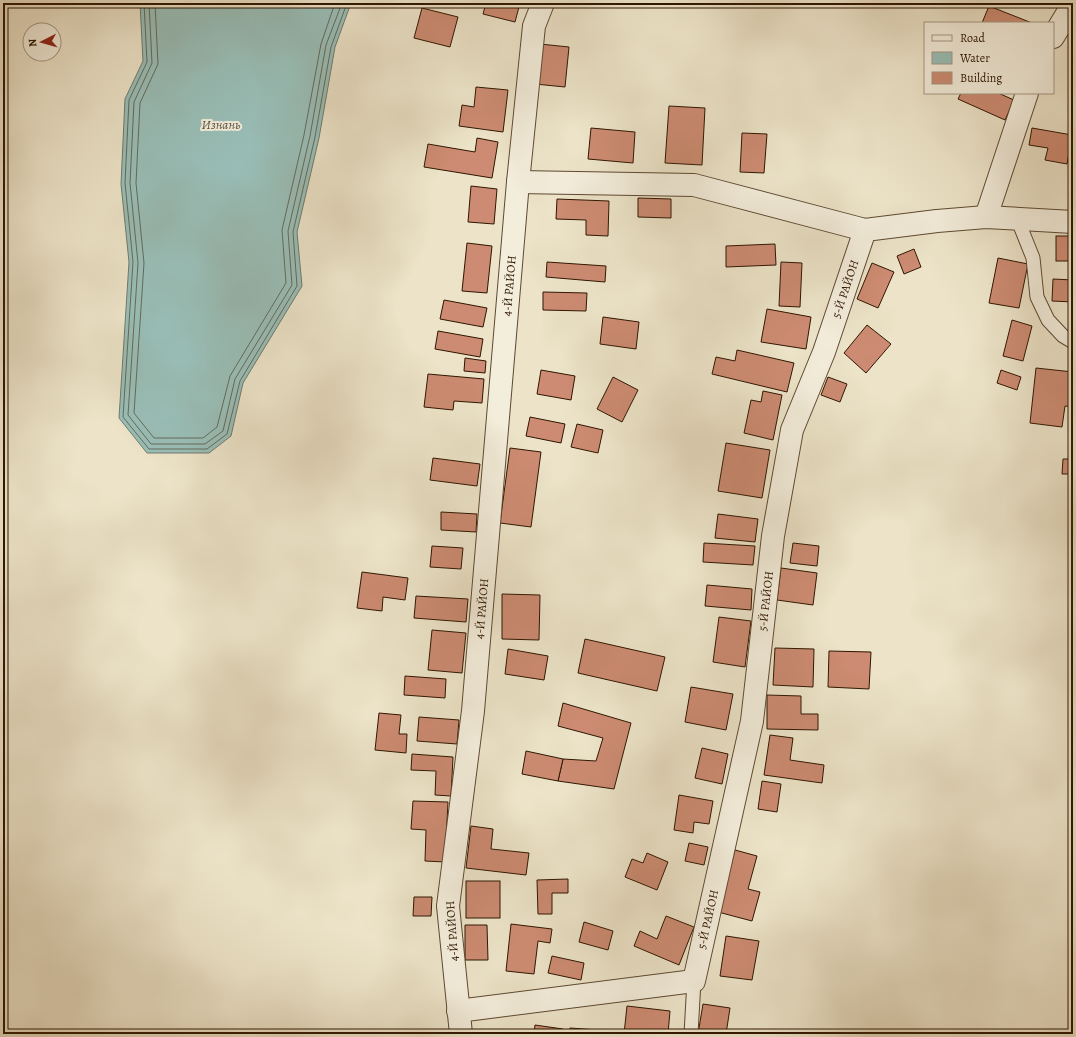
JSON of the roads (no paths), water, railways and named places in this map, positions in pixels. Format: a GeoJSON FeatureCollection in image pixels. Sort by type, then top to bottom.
{"type":"FeatureCollection","features":[{"type":"Feature","properties":{"kind":"street","name":"4-Й РАЙОН"},"geometry":{"type":"LineString","coordinates":[[461,1034],[448,906],[473,710],[518,182],[534,26],[543,3]]}},
{"type":"Feature","properties":{"kind":"street"},"geometry":{"type":"LineString","coordinates":[[1054,35],[1073,4]]}},
{"type":"Feature","properties":{"kind":"street"},"geometry":{"type":"LineString","coordinates":[[986,217],[1027,94]]}},
{"type":"Feature","properties":{"kind":"street"},"geometry":{"type":"LineString","coordinates":[[518,182],[694,185],[865,230],[937,221],[986,217],[1073,222]]}},
{"type":"Feature","properties":{"kind":"street","name":"5-Й РАЙОН"},"geometry":{"type":"LineString","coordinates":[[694,981],[752,721],[773,536],[792,430],[824,352],[865,230]]}},
{"type":"Feature","properties":{"kind":"street"},"geometry":{"type":"LineString","coordinates":[[458,1011],[694,981]]}},
{"type":"Feature","properties":{"kind":"lane"},"geometry":{"type":"LineString","coordinates":[[1017,218],[1033,258],[1038,298],[1045,314],[1048,320],[1064,336],[1073,342]]}},
{"type":"Feature","properties":{"kind":"lane"},"geometry":{"type":"LineString","coordinates":[[690,1034],[694,981]]}},
{"type":"Feature","properties":{"kind":"water","name":"Изнань"},"geometry":{"type":"Polygon","coordinates":[[[140,3],[351,3],[335,47],[319,138],[297,232],[302,286],[243,383],[231,436],[209,453],[147,453],[119,418],[129,262],[121,184],[125,99],[143,61],[140,3]]]}}]}
